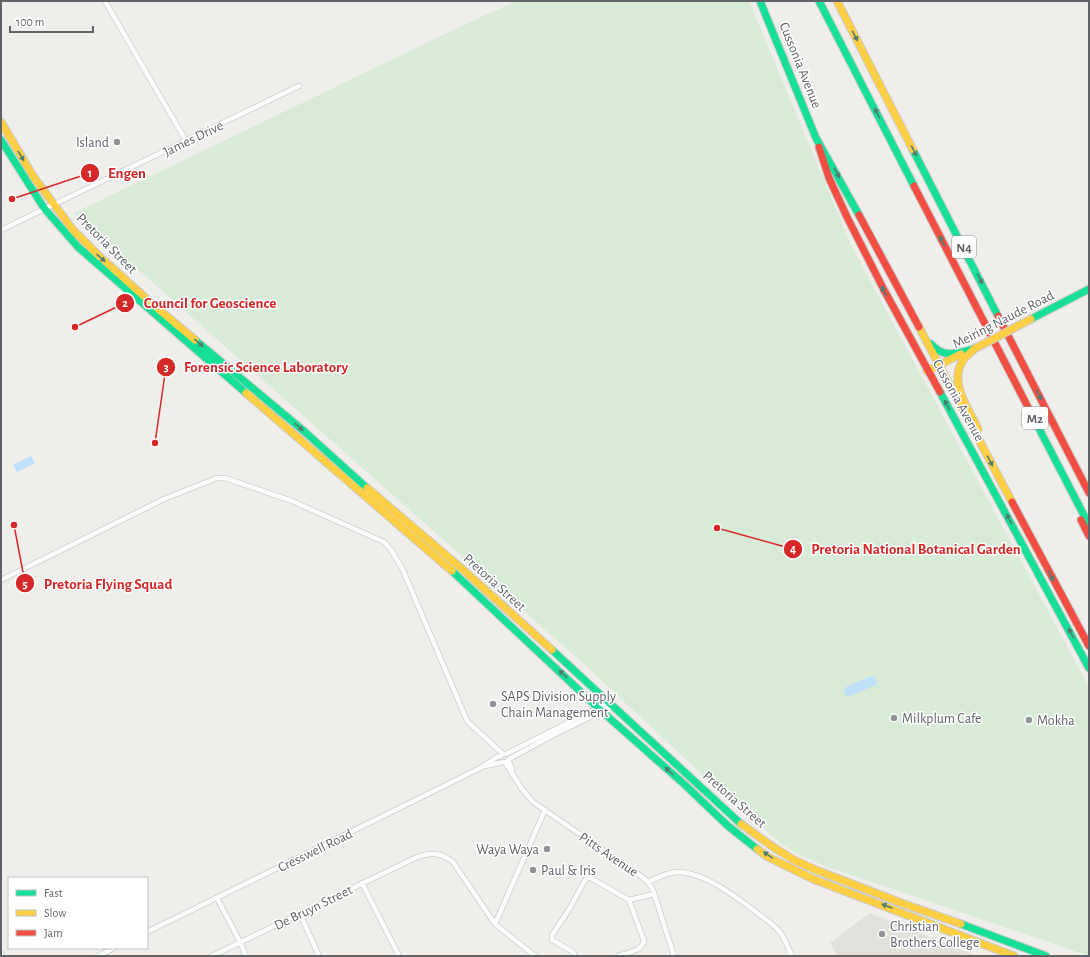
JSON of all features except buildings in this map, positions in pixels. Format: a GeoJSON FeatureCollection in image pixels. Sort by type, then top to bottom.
{"type":"FeatureCollection","features":[{"type":"Feature","properties":{"kind":"main road","name":"Cussonia Avenue"},"geometry":{"type":"LineString","coordinates":[[760,1],[817,140],[826,171],[847,216],[884,290],[1089,668]]}},
{"type":"Feature","properties":{"kind":"main road","name":"N4"},"geometry":{"type":"LineString","coordinates":[[819,1],[932,221],[981,312]]}},
{"type":"Feature","properties":{"kind":"main road","name":"N4"},"geometry":{"type":"LineString","coordinates":[[837,1],[1089,493]]}},
{"type":"Feature","properties":{"kind":"main road","name":"Pretoria Street"},"geometry":{"type":"LineString","coordinates":[[1,122],[33,176],[73,230],[86,244],[133,287],[305,432],[388,506],[461,568],[736,819],[773,848],[816,870],[863,889],[1046,956]]}},
{"type":"Feature","properties":{"kind":"main road","name":"Pretoria Street"},"geometry":{"type":"LineString","coordinates":[[1,140],[44,208],[63,232],[78,247],[455,574],[728,826],[768,857],[813,879],[1014,956]]}},
{"type":"Feature","properties":{"kind":"main road","name":"Cussonia Avenue"},"geometry":{"type":"LineString","coordinates":[[817,140],[939,364],[1089,646]]}},
{"type":"Feature","properties":{"kind":"main road","name":"Meiring Naude Road"},"geometry":{"type":"LineString","coordinates":[[928,370],[976,348],[1089,289]]}},
{"type":"Feature","properties":{"kind":"main road","name":"M2"},"geometry":{"type":"LineString","coordinates":[[981,312],[1089,525]]}},
{"type":"Feature","properties":{"kind":"main road"},"geometry":{"type":"LineString","coordinates":[[981,312],[1000,359],[1089,536]]}},
{"type":"Feature","properties":{"kind":"main road"},"geometry":{"type":"LineString","coordinates":[[918,326],[935,349],[940,352],[950,354],[976,348]]}},
{"type":"Feature","properties":{"kind":"main road"},"geometry":{"type":"LineString","coordinates":[[976,348],[961,363],[957,379],[960,391],[977,427],[979,440]]}},
{"type":"Feature","properties":{"kind":"street"},"geometry":{"type":"LineString","coordinates":[[105,1],[186,141]]}},
{"type":"Feature","properties":{"kind":"street","name":"James Drive"},"geometry":{"type":"LineString","coordinates":[[1,230],[299,86]]}},
{"type":"Feature","properties":{"kind":"street"},"geometry":{"type":"LineString","coordinates":[[1,580],[164,499],[217,478],[225,478],[292,501],[384,542],[391,550],[402,568],[468,722],[503,755],[509,756],[506,761],[501,760],[503,755]]}},
{"type":"Feature","properties":{"kind":"street","name":"Cresswell Road"},"geometry":{"type":"LineString","coordinates":[[148,932],[482,767],[497,756],[503,755],[611,704]]}},
{"type":"Feature","properties":{"kind":"street","name":"Cresswell Road"},"geometry":{"type":"LineString","coordinates":[[482,767],[506,761],[600,709]]}},
{"type":"Feature","properties":{"kind":"street","name":"Pitts Avenue"},"geometry":{"type":"LineString","coordinates":[[506,761],[511,766],[512,775],[528,796],[545,810],[648,882],[654,894],[674,956]]}},
{"type":"Feature","properties":{"kind":"street"},"geometry":{"type":"LineString","coordinates":[[496,924],[545,810]]}},
{"type":"Feature","properties":{"kind":"street","name":"De Bruyn Street"},"geometry":{"type":"LineString","coordinates":[[212,956],[415,858],[433,853],[445,856],[453,862],[496,924],[535,956]]}},
{"type":"Feature","properties":{"kind":"street"},"geometry":{"type":"LineString","coordinates":[[648,882],[676,872],[687,873],[715,885],[731,894],[775,926],[781,933],[792,956]]}},
{"type":"Feature","properties":{"kind":"street"},"geometry":{"type":"LineString","coordinates":[[575,956],[573,952],[552,940],[552,935],[570,908],[587,878],[591,877],[629,900],[644,941],[640,948],[618,956]]}},
{"type":"Feature","properties":{"kind":"street"},"geometry":{"type":"LineString","coordinates":[[362,883],[399,956]]}},
{"type":"Feature","properties":{"kind":"street"},"geometry":{"type":"LineString","coordinates":[[629,900],[654,894]]}},
{"type":"Feature","properties":{"kind":"street"},"geometry":{"type":"LineString","coordinates":[[217,898],[246,956]]}},
{"type":"Feature","properties":{"kind":"street"},"geometry":{"type":"LineString","coordinates":[[300,914],[319,956]]}},
{"type":"Feature","properties":{"kind":"street"},"geometry":{"type":"LineString","coordinates":[[98,956],[112,949]]}},
{"type":"Feature","properties":{"kind":"shaded area","name":"Christian Brothers College"},"geometry":{"type":"Polygon","coordinates":[[[870,913],[976,956],[838,956],[830,943],[870,913]]]}},
{"type":"Feature","properties":{"kind":"green space"},"geometry":{"type":"Polygon","coordinates":[[[517,1],[749,1],[851,245],[1089,687],[1089,956],[825,866],[797,854],[776,839],[739,809],[585,665],[74,213],[472,21],[517,1]]]}},
{"type":"Feature","properties":{"kind":"water"},"geometry":{"type":"Polygon","coordinates":[[[31,456],[35,463],[17,472],[13,465],[31,456]]]}},
{"type":"Feature","properties":{"kind":"waterway"},"geometry":{"type":"LineString","coordinates":[[849,691],[872,681]]}},
{"type":"Feature","properties":{"kind":"traffic: fast"},"geometry":{"type":"LineString","coordinates":[[760,1],[816,138],[859,215]]}},
{"type":"Feature","properties":{"kind":"traffic: fast"},"geometry":{"type":"LineString","coordinates":[[819,1],[914,186]]}},
{"type":"Feature","properties":{"kind":"traffic: fast"},"geometry":{"type":"LineString","coordinates":[[1,140],[44,208],[78,247],[246,393]]}},
{"type":"Feature","properties":{"kind":"traffic: fast"},"geometry":{"type":"LineString","coordinates":[[913,150],[998,316]]}},
{"type":"Feature","properties":{"kind":"traffic: fast"},"geometry":{"type":"LineString","coordinates":[[1031,319],[1089,289]]}},
{"type":"Feature","properties":{"kind":"traffic: fast"},"geometry":{"type":"LineString","coordinates":[[195,340],[305,432],[367,488]]}},
{"type":"Feature","properties":{"kind":"traffic: fast"},"geometry":{"type":"LineString","coordinates":[[931,344],[941,352],[951,354],[974,349]]}},
{"type":"Feature","properties":{"kind":"traffic: fast"},"geometry":{"type":"LineString","coordinates":[[940,392],[1089,668]]}},
{"type":"Feature","properties":{"kind":"traffic: fast"},"geometry":{"type":"LineString","coordinates":[[1032,415],[1089,525]]}},
{"type":"Feature","properties":{"kind":"traffic: fast"},"geometry":{"type":"LineString","coordinates":[[452,571],[598,708],[684,784],[728,826],[757,849]]}},
{"type":"Feature","properties":{"kind":"traffic: fast"},"geometry":{"type":"LineString","coordinates":[[552,650],[741,824]]}},
{"type":"Feature","properties":{"kind":"traffic: fast"},"geometry":{"type":"LineString","coordinates":[[961,924],[1046,956]]}},
{"type":"Feature","properties":{"kind":"traffic: slow"},"geometry":{"type":"LineString","coordinates":[[837,1],[913,150]]}},
{"type":"Feature","properties":{"kind":"traffic: slow"},"geometry":{"type":"LineString","coordinates":[[1,122],[33,176],[73,230],[150,302],[195,340]]}},
{"type":"Feature","properties":{"kind":"traffic: slow"},"geometry":{"type":"LineString","coordinates":[[976,348],[1031,319]]}},
{"type":"Feature","properties":{"kind":"traffic: slow"},"geometry":{"type":"LineString","coordinates":[[919,327],[1012,502]]}},
{"type":"Feature","properties":{"kind":"traffic: slow"},"geometry":{"type":"LineString","coordinates":[[975,348],[962,362],[958,379],[962,396],[978,429]]}},
{"type":"Feature","properties":{"kind":"traffic: slow"},"geometry":{"type":"LineString","coordinates":[[927,371],[961,354]]}},
{"type":"Feature","properties":{"kind":"traffic: slow"},"geometry":{"type":"LineString","coordinates":[[246,393],[452,571]]}},
{"type":"Feature","properties":{"kind":"traffic: slow"},"geometry":{"type":"LineString","coordinates":[[367,488],[461,568],[552,650]]}},
{"type":"Feature","properties":{"kind":"traffic: slow"},"geometry":{"type":"LineString","coordinates":[[741,824],[794,860],[904,904],[961,924]]}},
{"type":"Feature","properties":{"kind":"traffic: slow"},"geometry":{"type":"LineString","coordinates":[[757,849],[768,857],[813,879],[1014,956]]}},
{"type":"Feature","properties":{"kind":"traffic: jam"},"geometry":{"type":"LineString","coordinates":[[819,147],[829,178],[847,217],[884,290],[940,392]]}},
{"type":"Feature","properties":{"kind":"traffic: jam"},"geometry":{"type":"LineString","coordinates":[[914,186],[1032,415]]}},
{"type":"Feature","properties":{"kind":"traffic: jam"},"geometry":{"type":"LineString","coordinates":[[859,215],[919,327]]}},
{"type":"Feature","properties":{"kind":"traffic: jam"},"geometry":{"type":"LineString","coordinates":[[998,316],[1089,493]]}},
{"type":"Feature","properties":{"kind":"traffic: jam"},"geometry":{"type":"LineString","coordinates":[[1012,502],[1089,646]]}},
{"type":"Feature","properties":{"kind":"traffic: jam"},"geometry":{"type":"LineString","coordinates":[[1081,520],[1089,536]]}},
{"type":"Feature","properties":{"kind":"place","name":"Island"},"geometry":{"type":"Point","coordinates":[117,142]}},
{"type":"Feature","properties":{"kind":"place","name":"Engen"},"geometry":{"type":"Point","coordinates":[12,199]}},
{"type":"Feature","properties":{"kind":"place","name":"Council for Geoscience"},"geometry":{"type":"Point","coordinates":[75,327]}},
{"type":"Feature","properties":{"kind":"place","name":"Forensic Science Laboratory"},"geometry":{"type":"Point","coordinates":[155,443]}},
{"type":"Feature","properties":{"kind":"place","name":"Pretoria Flying Squad"},"geometry":{"type":"Point","coordinates":[14,525]}},
{"type":"Feature","properties":{"kind":"place","name":"Pretoria National Botanical Garden"},"geometry":{"type":"Point","coordinates":[717,528]}},
{"type":"Feature","properties":{"kind":"place","name":"SAPS Division Supply Chain Management"},"geometry":{"type":"Point","coordinates":[493,704]}},
{"type":"Feature","properties":{"kind":"place","name":"Milkplum Cafe"},"geometry":{"type":"Point","coordinates":[894,718]}},
{"type":"Feature","properties":{"kind":"place","name":"Mokha"},"geometry":{"type":"Point","coordinates":[1029,720]}},
{"type":"Feature","properties":{"kind":"place","name":"Waya Waya"},"geometry":{"type":"Point","coordinates":[547,849]}},
{"type":"Feature","properties":{"kind":"place","name":"Paul & Iris"},"geometry":{"type":"Point","coordinates":[533,870]}},
{"type":"Feature","properties":{"kind":"place","name":"Christian Brothers College"},"geometry":{"type":"Point","coordinates":[882,934]}}]}
